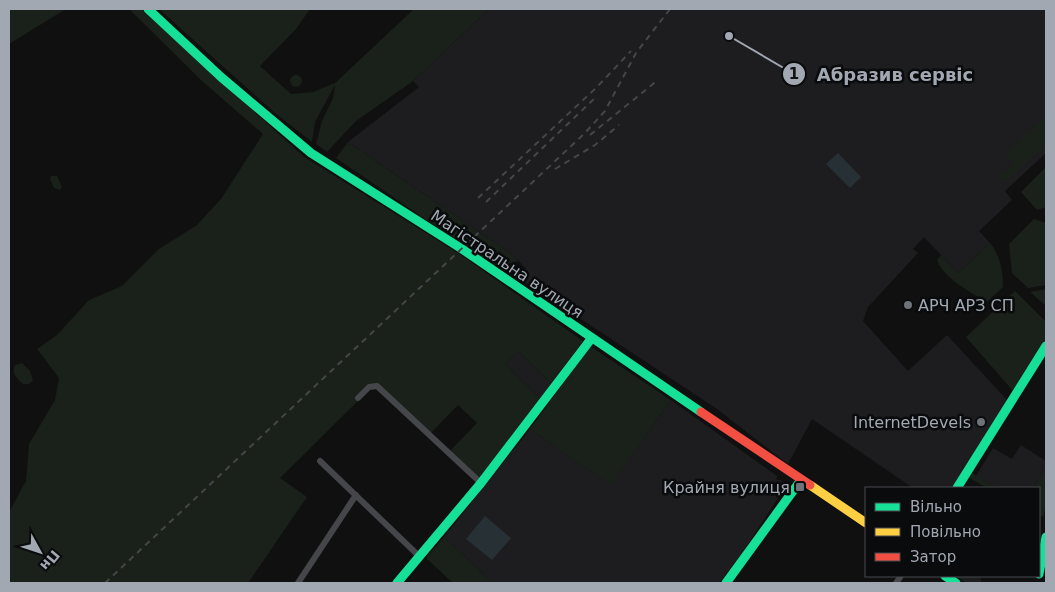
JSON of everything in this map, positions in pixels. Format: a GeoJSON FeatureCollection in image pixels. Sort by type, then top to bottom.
{"type":"FeatureCollection","features":[{"type":"Feature","properties":{"kind":"street","name":"Магістральна вулиця"},"geometry":{"type":"LineString","coordinates":[[148,9],[221,77],[311,153],[462,249],[591,339],[865,522]]}},
{"type":"Feature","properties":{"kind":"street"},"geometry":{"type":"LineString","coordinates":[[397,583],[481,483],[591,339]]}},
{"type":"Feature","properties":{"kind":"street"},"geometry":{"type":"LineString","coordinates":[[958,487],[1046,346]]}},
{"type":"Feature","properties":{"kind":"street"},"geometry":{"type":"LineString","coordinates":[[358,398],[369,386],[377,386],[481,483]]}},
{"type":"Feature","properties":{"kind":"street"},"geometry":{"type":"LineString","coordinates":[[320,461],[420,557]]}},
{"type":"Feature","properties":{"kind":"street"},"geometry":{"type":"LineString","coordinates":[[726,583],[801,480]]}},
{"type":"Feature","properties":{"kind":"street"},"geometry":{"type":"LineString","coordinates":[[298,583],[356,495]]}},
{"type":"Feature","properties":{"kind":"street"},"geometry":{"type":"LineString","coordinates":[[1040,570],[1046,537]]}},
{"type":"Feature","properties":{"kind":"shaded area"},"geometry":{"type":"Polygon","coordinates":[[[9,9],[66,9],[9,44],[9,9]]]}},
{"type":"Feature","properties":{"kind":"shaded area"},"geometry":{"type":"Polygon","coordinates":[[[129,9],[141,9],[303,156],[461,255],[583,341],[551,383],[518,351],[505,364],[540,398],[480,479],[449,452],[477,423],[458,405],[430,434],[378,384],[368,384],[356,396],[359,400],[280,478],[307,497],[248,583],[9,583],[9,512],[26,481],[29,444],[55,400],[59,378],[37,349],[57,335],[89,300],[122,286],[159,249],[197,225],[221,199],[263,134],[202,81],[129,9]]]}},
{"type":"Feature","properties":{"kind":"shaded area"},"geometry":{"type":"Polygon","coordinates":[[[159,9],[310,9],[296,29],[260,66],[291,94],[313,92],[335,83],[414,9],[489,9],[413,81],[356,121],[327,152],[316,144],[322,121],[333,98],[335,85],[315,122],[312,142],[275,113],[159,9]]]}},
{"type":"Feature","properties":{"kind":"shaded area"},"geometry":{"type":"Polygon","coordinates":[[[489,9],[1046,9],[1046,153],[1005,191],[1012,200],[979,231],[990,243],[958,273],[924,237],[913,249],[918,253],[868,307],[863,321],[908,371],[947,335],[1007,400],[953,487],[912,487],[812,419],[788,464],[717,409],[578,317],[579,314],[573,310],[571,313],[523,281],[523,272],[526,269],[513,255],[348,142],[419,87],[413,81],[489,9]]]}},
{"type":"Feature","properties":{"kind":"shaded area"},"geometry":{"type":"Polygon","coordinates":[[[294,75],[298,75],[302,81],[298,87],[294,87],[290,83],[290,79],[294,75]]]}},
{"type":"Feature","properties":{"kind":"shaded area"},"geometry":{"type":"Polygon","coordinates":[[[1046,115],[1046,144],[1005,183],[999,177],[1014,163],[1006,154],[1046,115]]]}},
{"type":"Feature","properties":{"kind":"shaded area"},"geometry":{"type":"Polygon","coordinates":[[[348,142],[513,255],[518,261],[497,268],[336,158],[348,142]]]}},
{"type":"Feature","properties":{"kind":"shaded area"},"geometry":{"type":"Polygon","coordinates":[[[838,153],[861,177],[850,188],[826,164],[838,153]]]}},
{"type":"Feature","properties":{"kind":"shaded area"},"geometry":{"type":"Polygon","coordinates":[[[1046,167],[1046,207],[1037,210],[1021,192],[1046,167]]]}},
{"type":"Feature","properties":{"kind":"shaded area"},"geometry":{"type":"Polygon","coordinates":[[[51,176],[57,176],[62,187],[60,190],[54,188],[50,179],[51,176]]]}},
{"type":"Feature","properties":{"kind":"shaded area"},"geometry":{"type":"Polygon","coordinates":[[[1034,219],[1046,223],[1046,285],[1028,288],[1012,273],[1009,244],[1034,219]]]}},
{"type":"Feature","properties":{"kind":"shaded area"},"geometry":{"type":"Polygon","coordinates":[[[990,243],[1000,263],[1003,287],[987,302],[952,279],[937,260],[941,255],[958,273],[990,243]]]}},
{"type":"Feature","properties":{"kind":"shaded area"},"geometry":{"type":"Polygon","coordinates":[[[1046,289],[1046,306],[1030,292],[1046,289]]]}},
{"type":"Feature","properties":{"kind":"shaded area"},"geometry":{"type":"Polygon","coordinates":[[[1015,291],[1046,322],[1046,340],[1013,391],[966,337],[1015,291]]]}},
{"type":"Feature","properties":{"kind":"shaded area"},"geometry":{"type":"Polygon","coordinates":[[[590,346],[671,400],[611,485],[530,429],[590,346]]]}},
{"type":"Feature","properties":{"kind":"shaded area"},"geometry":{"type":"Polygon","coordinates":[[[518,351],[551,383],[540,398],[505,364],[518,351]]]}},
{"type":"Feature","properties":{"kind":"shaded area"},"geometry":{"type":"Polygon","coordinates":[[[22,363],[30,371],[33,380],[29,384],[23,384],[14,373],[15,365],[22,363]]]}},
{"type":"Feature","properties":{"kind":"shaded area"},"geometry":{"type":"Polygon","coordinates":[[[671,400],[777,476],[776,479],[788,483],[742,553],[719,583],[493,583],[444,537],[530,429],[611,484],[671,400]]]}},
{"type":"Feature","properties":{"kind":"shaded area"},"geometry":{"type":"Polygon","coordinates":[[[1021,445],[1046,461],[1046,466],[1034,487],[994,487],[976,476],[993,448],[1012,459],[1021,445]]]}},
{"type":"Feature","properties":{"kind":"shaded area"},"geometry":{"type":"Polygon","coordinates":[[[1046,466],[1046,505],[1043,517],[1040,516],[1040,487],[1034,487],[1046,466]]]}},
{"type":"Feature","properties":{"kind":"shaded area"},"geometry":{"type":"Polygon","coordinates":[[[971,472],[994,487],[985,487],[968,477],[971,472]]]}},
{"type":"Feature","properties":{"kind":"shaded area"},"geometry":{"type":"Polygon","coordinates":[[[485,516],[511,538],[492,560],[466,539],[485,516]]]}},
{"type":"Feature","properties":{"kind":"shaded area"},"geometry":{"type":"Polygon","coordinates":[[[444,537],[493,583],[453,583],[426,558],[444,537]]]}},
{"type":"Feature","properties":{"kind":"shaded area"},"geometry":{"type":"Polygon","coordinates":[[[958,577],[980,577],[982,583],[967,583],[958,577]]]}},
{"type":"Feature","properties":{"kind":"railway"},"geometry":{"type":"LineString","coordinates":[[105,583],[585,133],[605,111],[636,53],[670,9]]}},
{"type":"Feature","properties":{"kind":"railway"},"geometry":{"type":"LineString","coordinates":[[478,198],[597,87],[631,51]]}},
{"type":"Feature","properties":{"kind":"railway"},"geometry":{"type":"LineString","coordinates":[[590,135],[658,80]]}},
{"type":"Feature","properties":{"kind":"railway"},"geometry":{"type":"LineString","coordinates":[[486,202],[596,97]]}},
{"type":"Feature","properties":{"kind":"railway"},"geometry":{"type":"LineString","coordinates":[[555,169],[595,145],[619,125]]}},
{"type":"Feature","properties":{"kind":"traffic: fast"},"geometry":{"type":"LineString","coordinates":[[148,9],[221,77],[311,153],[462,249],[701,412]]}},
{"type":"Feature","properties":{"kind":"traffic: fast"},"geometry":{"type":"LineString","coordinates":[[397,583],[481,483],[591,339]]}},
{"type":"Feature","properties":{"kind":"traffic: fast"},"geometry":{"type":"LineString","coordinates":[[958,487],[1046,346]]}},
{"type":"Feature","properties":{"kind":"traffic: fast"},"geometry":{"type":"LineString","coordinates":[[726,583],[801,480]]}},
{"type":"Feature","properties":{"kind":"traffic: fast"},"geometry":{"type":"LineString","coordinates":[[1040,569],[1046,537]]}},
{"type":"Feature","properties":{"kind":"traffic: fast"},"geometry":{"type":"LineString","coordinates":[[947,577],[956,583]]}},
{"type":"Feature","properties":{"kind":"traffic: slow"},"geometry":{"type":"LineString","coordinates":[[810,485],[865,522]]}},
{"type":"Feature","properties":{"kind":"traffic: jam"},"geometry":{"type":"LineString","coordinates":[[701,412],[810,485]]}},
{"type":"Feature","properties":{"kind":"place","name":"Абразив сервіс"},"geometry":{"type":"Point","coordinates":[729,36]}},
{"type":"Feature","properties":{"kind":"place","name":"АРЧ АРЗ СП"},"geometry":{"type":"Point","coordinates":[908,305]}},
{"type":"Feature","properties":{"kind":"place","name":"InternetDevels"},"geometry":{"type":"Point","coordinates":[981,422]}},
{"type":"Feature","properties":{"kind":"place","name":"Крайня вулиця"},"geometry":{"type":"Point","coordinates":[800,487]}}]}
